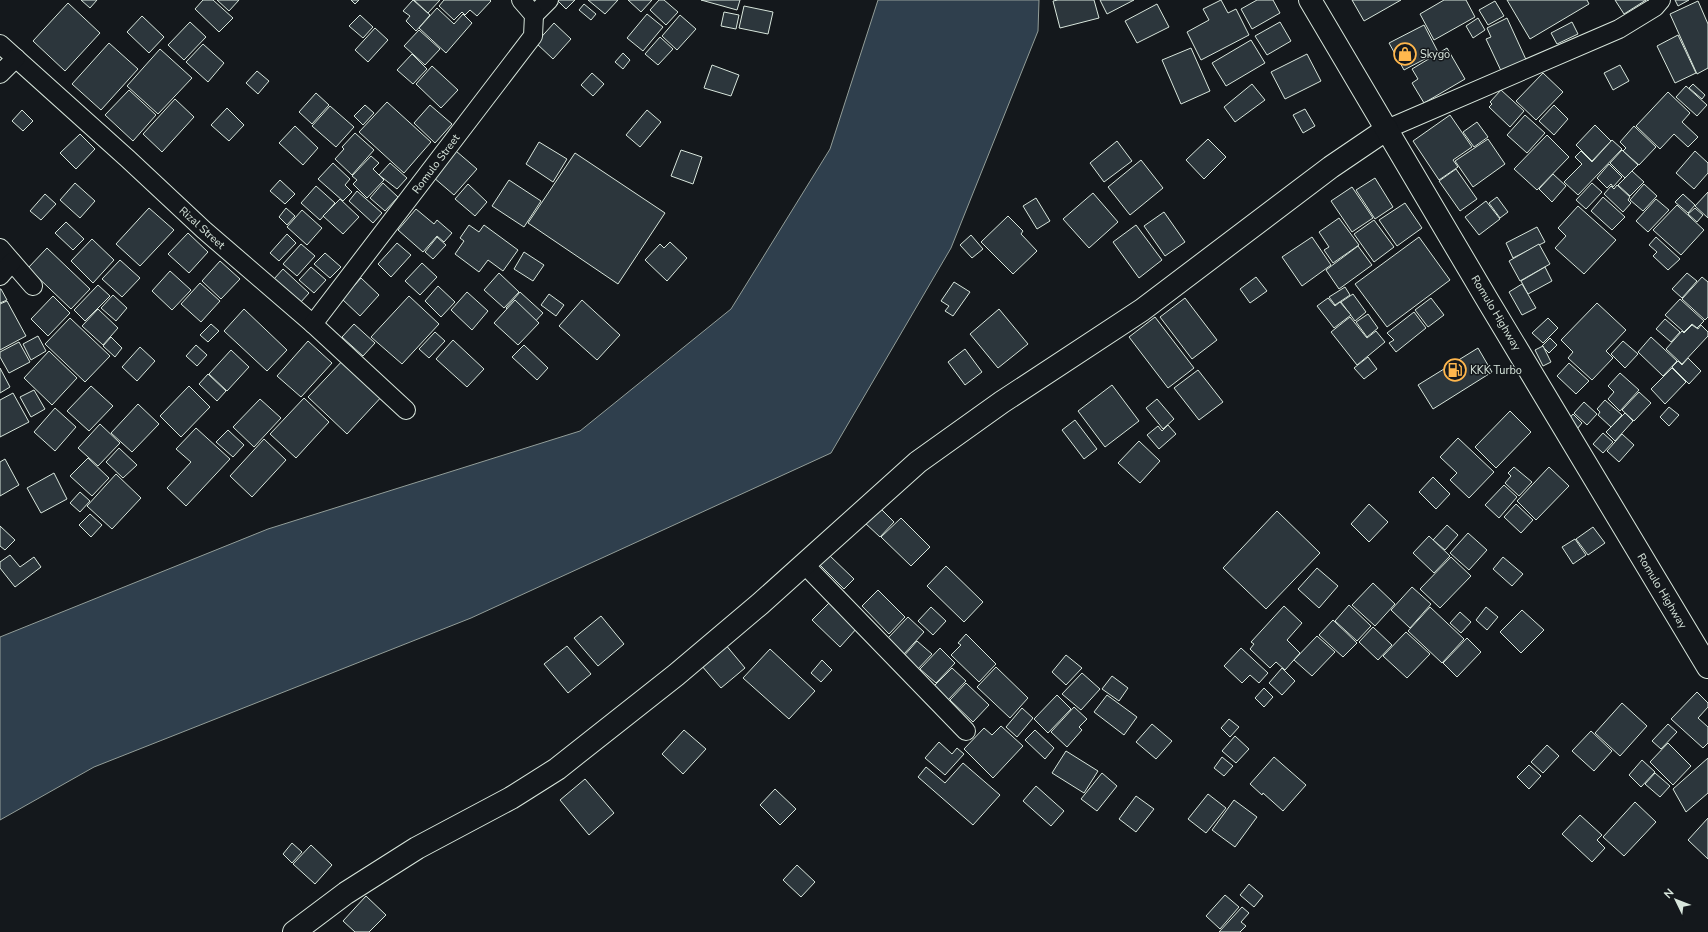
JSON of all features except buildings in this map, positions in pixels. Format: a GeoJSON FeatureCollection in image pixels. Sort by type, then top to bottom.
{"type":"FeatureCollection","features":[{"type":"Feature","properties":{"kind":"main road","name":"Romulo Highway"},"geometry":{"type":"LineString","coordinates":[[1310,0],[1488,301],[1708,667]]}},
{"type":"Feature","properties":{"kind":"main road"},"geometry":{"type":"LineString","coordinates":[[294,932],[346,893],[417,848],[511,798],[557,769],[676,675],[760,604],[913,466],[962,429],[1142,310],[1331,167],[1387,128]]}},
{"type":"Feature","properties":{"kind":"street"},"geometry":{"type":"LineString","coordinates":[[521,0],[534,15],[549,0]]}},
{"type":"Feature","properties":{"kind":"street"},"geometry":{"type":"LineString","coordinates":[[1387,128],[1619,29],[1655,7],[1661,0]]}},
{"type":"Feature","properties":{"kind":"street","name":"Romulo Street"},"geometry":{"type":"LineString","coordinates":[[313,324],[533,36],[534,15]]}},
{"type":"Feature","properties":{"kind":"street","name":"Rizal Street"},"geometry":{"type":"LineString","coordinates":[[0,44],[128,159],[204,230],[313,324],[406,410]]}},
{"type":"Feature","properties":{"kind":"street"},"geometry":{"type":"LineString","coordinates":[[0,74],[16,58]]}},
{"type":"Feature","properties":{"kind":"street"},"geometry":{"type":"LineString","coordinates":[[0,248],[33,286]]}},
{"type":"Feature","properties":{"kind":"street"},"geometry":{"type":"LineString","coordinates":[[0,276],[12,262]]}},
{"type":"Feature","properties":{"kind":"street"},"geometry":{"type":"LineString","coordinates":[[804,564],[966,731]]}},
{"type":"Feature","properties":{"kind":"water"},"geometry":{"type":"Polygon","coordinates":[[[878,0],[1039,0],[1038,31],[951,248],[831,453],[471,618],[94,767],[0,820],[0,637],[268,529],[580,431],[731,309],[830,149],[878,0]]]}},
{"type":"Feature","properties":{"kind":"place","name":"Skygo"},"geometry":{"type":"Point","coordinates":[1405,54]}},
{"type":"Feature","properties":{"kind":"place","name":"KKK Turbo"},"geometry":{"type":"Point","coordinates":[1455,370]}}]}
